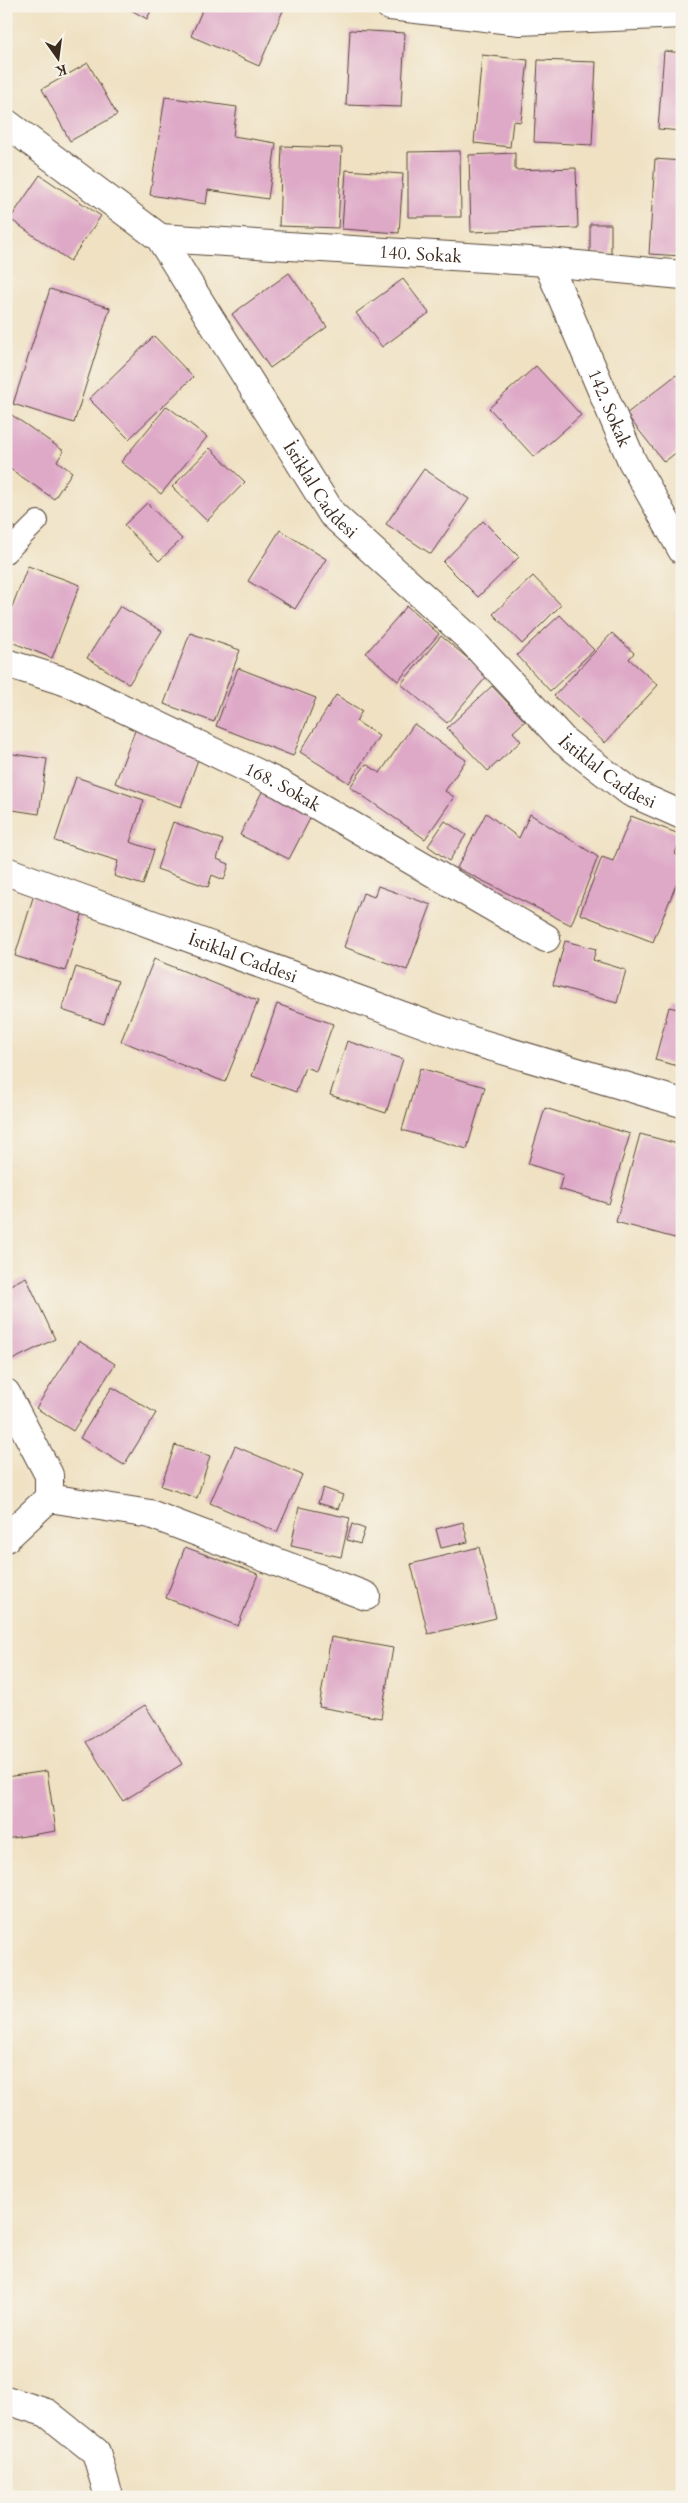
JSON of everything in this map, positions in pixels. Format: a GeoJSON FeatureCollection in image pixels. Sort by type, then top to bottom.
{"type":"FeatureCollection","features":[{"type":"Feature","properties":{"kind":"street"},"geometry":{"type":"LineString","coordinates":[[390,6],[512,13],[682,14]]}},
{"type":"Feature","properties":{"kind":"street","name":"İstiklal Caddesi"},"geometry":{"type":"LineString","coordinates":[[6,123],[160,238],[332,514],[471,640],[564,741],[630,792],[682,815]]}},
{"type":"Feature","properties":{"kind":"street","name":"140. Sokak"},"geometry":{"type":"LineString","coordinates":[[160,238],[547,262],[682,275]]}},
{"type":"Feature","properties":{"kind":"street","name":"142. Sokak"},"geometry":{"type":"LineString","coordinates":[[547,262],[632,461],[682,550]]}},
{"type":"Feature","properties":{"kind":"street","name":"168. Sokak"},"geometry":{"type":"LineString","coordinates":[[6,663],[70,684],[280,784],[546,938]]}},
{"type":"Feature","properties":{"kind":"street","name":"İstiklal Caddesi"},"geometry":{"type":"LineString","coordinates":[[6,871],[469,1040],[682,1103]]}},
{"type":"Feature","properties":{"kind":"street"},"geometry":{"type":"LineString","coordinates":[[6,1393],[49,1474],[49,1498],[6,1538]]}},
{"type":"Feature","properties":{"kind":"street"},"geometry":{"type":"LineString","coordinates":[[49,1498],[150,1514],[366,1596]]}},
{"type":"Feature","properties":{"kind":"street"},"geometry":{"type":"LineString","coordinates":[[6,2400],[47,2413],[96,2452],[109,2497]]}},
{"type":"Feature","properties":{"kind":"lane"},"geometry":{"type":"LineString","coordinates":[[6,554],[38,521]]}},
{"type":"Feature","properties":{"kind":"building"},"geometry":{"type":"Polygon","coordinates":[[[124,6],[153,6],[147,19],[124,6]]]}},
{"type":"Feature","properties":{"kind":"building"},"geometry":{"type":"Polygon","coordinates":[[[204,6],[285,6],[259,66],[191,36],[204,6]]]}},
{"type":"Feature","properties":{"kind":"building"},"geometry":{"type":"Polygon","coordinates":[[[350,30],[405,33],[401,107],[346,105],[350,30]]]}},
{"type":"Feature","properties":{"kind":"building"},"geometry":{"type":"Polygon","coordinates":[[[664,51],[682,53],[682,131],[658,129],[664,51]]]}},
{"type":"Feature","properties":{"kind":"building"},"geometry":{"type":"Polygon","coordinates":[[[482,55],[528,60],[521,122],[513,121],[510,147],[474,143],[482,55]]]}},
{"type":"Feature","properties":{"kind":"building"},"geometry":{"type":"Polygon","coordinates":[[[538,60],[596,62],[592,145],[534,142],[538,60]]]}},
{"type":"Feature","properties":{"kind":"building"},"geometry":{"type":"Polygon","coordinates":[[[88,63],[117,115],[70,141],[42,89],[88,63]]]}},
{"type":"Feature","properties":{"kind":"building"},"geometry":{"type":"Polygon","coordinates":[[[165,97],[237,107],[233,136],[276,143],[268,199],[208,190],[206,204],[150,195],[165,97]]]}},
{"type":"Feature","properties":{"kind":"building"},"geometry":{"type":"Polygon","coordinates":[[[282,146],[342,148],[338,228],[279,226],[282,146]]]}},
{"type":"Feature","properties":{"kind":"building"},"geometry":{"type":"Polygon","coordinates":[[[460,151],[461,217],[408,217],[408,152],[460,151]]]}},
{"type":"Feature","properties":{"kind":"building"},"geometry":{"type":"Polygon","coordinates":[[[515,153],[515,170],[576,168],[578,228],[471,232],[469,155],[515,153]]]}},
{"type":"Feature","properties":{"kind":"building"},"geometry":{"type":"Polygon","coordinates":[[[655,159],[682,161],[682,256],[649,254],[655,159]]]}},
{"type":"Feature","properties":{"kind":"building"},"geometry":{"type":"Polygon","coordinates":[[[346,170],[403,174],[399,233],[342,229],[346,170]]]}},
{"type":"Feature","properties":{"kind":"building"},"geometry":{"type":"Polygon","coordinates":[[[40,175],[101,216],[70,261],[10,219],[40,175]]]}},
{"type":"Feature","properties":{"kind":"building"},"geometry":{"type":"Polygon","coordinates":[[[590,224],[611,224],[611,254],[590,253],[590,224]]]}},
{"type":"Feature","properties":{"kind":"building"},"geometry":{"type":"Polygon","coordinates":[[[289,273],[327,327],[270,368],[232,314],[289,273]]]}},
{"type":"Feature","properties":{"kind":"building"},"geometry":{"type":"Polygon","coordinates":[[[403,279],[429,313],[382,347],[356,313],[403,279]]]}},
{"type":"Feature","properties":{"kind":"building"},"geometry":{"type":"Polygon","coordinates":[[[50,289],[110,308],[74,423],[13,404],[50,289]]]}},
{"type":"Feature","properties":{"kind":"building"},"geometry":{"type":"Polygon","coordinates":[[[154,336],[193,377],[129,439],[89,399],[154,336]]]}},
{"type":"Feature","properties":{"kind":"building"},"geometry":{"type":"Polygon","coordinates":[[[536,366],[581,415],[534,457],[489,408],[536,366]]]}},
{"type":"Feature","properties":{"kind":"building"},"geometry":{"type":"Polygon","coordinates":[[[676,375],[682,382],[682,448],[664,462],[626,414],[676,375]]]}},
{"type":"Feature","properties":{"kind":"building"},"geometry":{"type":"Polygon","coordinates":[[[167,406],[207,437],[161,494],[121,462],[167,406]]]}},
{"type":"Feature","properties":{"kind":"building"},"geometry":{"type":"Polygon","coordinates":[[[6,411],[64,451],[57,461],[72,472],[54,499],[6,466],[6,411]]]}},
{"type":"Feature","properties":{"kind":"building"},"geometry":{"type":"Polygon","coordinates":[[[210,448],[245,482],[207,521],[172,487],[210,448]]]}},
{"type":"Feature","properties":{"kind":"building"},"geometry":{"type":"Polygon","coordinates":[[[424,469],[469,499],[431,554],[386,524],[424,469]]]}},
{"type":"Feature","properties":{"kind":"building"},"geometry":{"type":"Polygon","coordinates":[[[147,503],[182,539],[159,561],[124,525],[147,503]]]}},
{"type":"Feature","properties":{"kind":"building"},"geometry":{"type":"Polygon","coordinates":[[[6,519],[16,528],[6,539],[6,519]]]}},
{"type":"Feature","properties":{"kind":"building"},"geometry":{"type":"Polygon","coordinates":[[[483,521],[519,557],[478,597],[443,562],[483,521]]]}},
{"type":"Feature","properties":{"kind":"building"},"geometry":{"type":"Polygon","coordinates":[[[280,530],[326,559],[295,609],[248,581],[280,530]]]}},
{"type":"Feature","properties":{"kind":"building"},"geometry":{"type":"Polygon","coordinates":[[[28,566],[80,585],[52,658],[6,640],[6,622],[28,566]]]}},
{"type":"Feature","properties":{"kind":"building"},"geometry":{"type":"Polygon","coordinates":[[[533,576],[561,605],[522,644],[493,614],[533,576]]]}},
{"type":"Feature","properties":{"kind":"building"},"geometry":{"type":"Polygon","coordinates":[[[120,606],[162,631],[129,684],[87,658],[120,606]]]}},
{"type":"Feature","properties":{"kind":"building"},"geometry":{"type":"Polygon","coordinates":[[[407,606],[439,634],[398,681],[366,653],[407,606]]]}},
{"type":"Feature","properties":{"kind":"building"},"geometry":{"type":"Polygon","coordinates":[[[560,615],[594,650],[550,691],[517,655],[560,615]]]}},
{"type":"Feature","properties":{"kind":"building"},"geometry":{"type":"Polygon","coordinates":[[[190,633],[240,650],[214,722],[164,704],[190,633]]]}},
{"type":"Feature","properties":{"kind":"building"},"geometry":{"type":"Polygon","coordinates":[[[612,633],[634,653],[629,659],[658,685],[605,743],[554,696],[612,633]]]}},
{"type":"Feature","properties":{"kind":"building"},"geometry":{"type":"Polygon","coordinates":[[[441,636],[488,675],[447,723],[401,684],[441,636]]]}},
{"type":"Feature","properties":{"kind":"building"},"geometry":{"type":"Polygon","coordinates":[[[238,668],[316,698],[293,756],[216,726],[238,668]]]}},
{"type":"Feature","properties":{"kind":"building"},"geometry":{"type":"Polygon","coordinates":[[[492,686],[525,721],[513,732],[521,741],[488,771],[447,728],[492,686]]]}},
{"type":"Feature","properties":{"kind":"building"},"geometry":{"type":"Polygon","coordinates":[[[336,695],[362,711],[356,721],[379,736],[349,783],[300,752],[336,695]]]}},
{"type":"Feature","properties":{"kind":"building"},"geometry":{"type":"Polygon","coordinates":[[[414,724],[466,760],[445,791],[454,797],[425,839],[350,787],[366,764],[380,773],[414,724]]]}},
{"type":"Feature","properties":{"kind":"building"},"geometry":{"type":"Polygon","coordinates":[[[136,728],[201,751],[181,807],[115,783],[136,728]]]}},
{"type":"Feature","properties":{"kind":"building"},"geometry":{"type":"Polygon","coordinates":[[[6,753],[47,759],[39,814],[6,809],[6,753]]]}},
{"type":"Feature","properties":{"kind":"building"},"geometry":{"type":"Polygon","coordinates":[[[76,777],[144,800],[130,842],[154,850],[143,885],[114,876],[118,861],[55,841],[76,777]]]}},
{"type":"Feature","properties":{"kind":"building"},"geometry":{"type":"Polygon","coordinates":[[[265,786],[314,811],[289,859],[240,835],[265,786]]]}},
{"type":"Feature","properties":{"kind":"building"},"geometry":{"type":"Polygon","coordinates":[[[486,813],[519,838],[530,814],[598,857],[571,925],[457,868],[486,813]]]}},
{"type":"Feature","properties":{"kind":"building"},"geometry":{"type":"Polygon","coordinates":[[[631,816],[682,835],[675,854],[682,857],[682,870],[653,942],[580,914],[602,857],[613,861],[631,816]]]}},
{"type":"Feature","properties":{"kind":"building"},"geometry":{"type":"Polygon","coordinates":[[[445,821],[466,835],[449,861],[428,846],[445,821]]]}},
{"type":"Feature","properties":{"kind":"building"},"geometry":{"type":"Polygon","coordinates":[[[173,822],[223,840],[217,859],[229,864],[224,880],[212,875],[208,887],[157,869],[173,822]]]}},
{"type":"Feature","properties":{"kind":"building"},"geometry":{"type":"Polygon","coordinates":[[[378,886],[431,905],[407,970],[344,947],[363,893],[374,897],[378,886]]]}},
{"type":"Feature","properties":{"kind":"building"},"geometry":{"type":"Polygon","coordinates":[[[35,891],[85,906],[65,971],[15,956],[35,891]]]}},
{"type":"Feature","properties":{"kind":"building"},"geometry":{"type":"Polygon","coordinates":[[[565,941],[596,949],[593,960],[626,970],[617,1003],[553,985],[565,941]]]}},
{"type":"Feature","properties":{"kind":"building"},"geometry":{"type":"Polygon","coordinates":[[[154,959],[258,1001],[225,1082],[121,1041],[154,959]]]}},
{"type":"Feature","properties":{"kind":"building"},"geometry":{"type":"Polygon","coordinates":[[[76,967],[118,981],[104,1024],[62,1010],[76,967]]]}},
{"type":"Feature","properties":{"kind":"building"},"geometry":{"type":"Polygon","coordinates":[[[277,1004],[333,1024],[316,1071],[305,1067],[296,1092],[252,1076],[277,1004]]]}},
{"type":"Feature","properties":{"kind":"building"},"geometry":{"type":"Polygon","coordinates":[[[669,1007],[682,1010],[682,1067],[655,1060],[669,1007]]]}},
{"type":"Feature","properties":{"kind":"building"},"geometry":{"type":"Polygon","coordinates":[[[347,1041],[403,1059],[386,1113],[330,1095],[347,1041]]]}},
{"type":"Feature","properties":{"kind":"building"},"geometry":{"type":"Polygon","coordinates":[[[420,1068],[485,1087],[467,1149],[402,1130],[420,1068]]]}},
{"type":"Feature","properties":{"kind":"building"},"geometry":{"type":"Polygon","coordinates":[[[545,1108],[630,1134],[609,1204],[559,1189],[563,1175],[528,1164],[545,1108]]]}},
{"type":"Feature","properties":{"kind":"building"},"geometry":{"type":"Polygon","coordinates":[[[640,1134],[682,1145],[682,1240],[616,1222],[640,1134]]]}},
{"type":"Feature","properties":{"kind":"building"},"geometry":{"type":"Polygon","coordinates":[[[26,1277],[55,1339],[6,1363],[6,1287],[26,1277]]]}},
{"type":"Feature","properties":{"kind":"building"},"geometry":{"type":"Polygon","coordinates":[[[79,1341],[115,1364],[73,1431],[36,1408],[79,1341]]]}},
{"type":"Feature","properties":{"kind":"building"},"geometry":{"type":"Polygon","coordinates":[[[112,1387],[156,1413],[124,1465],[80,1438],[112,1387]]]}},
{"type":"Feature","properties":{"kind":"building"},"geometry":{"type":"Polygon","coordinates":[[[175,1445],[210,1456],[197,1498],[161,1486],[175,1445]]]}},
{"type":"Feature","properties":{"kind":"building"},"geometry":{"type":"Polygon","coordinates":[[[235,1446],[302,1475],[277,1532],[210,1503],[235,1446]]]}},
{"type":"Feature","properties":{"kind":"building"},"geometry":{"type":"Polygon","coordinates":[[[323,1488],[343,1495],[338,1509],[318,1503],[323,1488]]]}},
{"type":"Feature","properties":{"kind":"building"},"geometry":{"type":"Polygon","coordinates":[[[299,1507],[350,1518],[341,1557],[291,1546],[299,1507]]]}},
{"type":"Feature","properties":{"kind":"building"},"geometry":{"type":"Polygon","coordinates":[[[463,1522],[468,1542],[441,1548],[436,1529],[463,1522]]]}},
{"type":"Feature","properties":{"kind":"building"},"geometry":{"type":"Polygon","coordinates":[[[352,1524],[365,1529],[360,1544],[347,1540],[352,1524]]]}},
{"type":"Feature","properties":{"kind":"building"},"geometry":{"type":"Polygon","coordinates":[[[185,1547],[258,1574],[238,1626],[166,1598],[185,1547]]]}},
{"type":"Feature","properties":{"kind":"building"},"geometry":{"type":"Polygon","coordinates":[[[479,1547],[496,1618],[428,1634],[411,1564],[479,1547]]]}},
{"type":"Feature","properties":{"kind":"building"},"geometry":{"type":"Polygon","coordinates":[[[331,1637],[393,1648],[381,1718],[319,1707],[331,1637]]]}},
{"type":"Feature","properties":{"kind":"building"},"geometry":{"type":"Polygon","coordinates":[[[145,1705],[182,1764],[123,1801],[86,1742],[145,1705]]]}},
{"type":"Feature","properties":{"kind":"building"},"geometry":{"type":"Polygon","coordinates":[[[47,1771],[56,1831],[6,1839],[6,1777],[47,1771]]]}}]}
